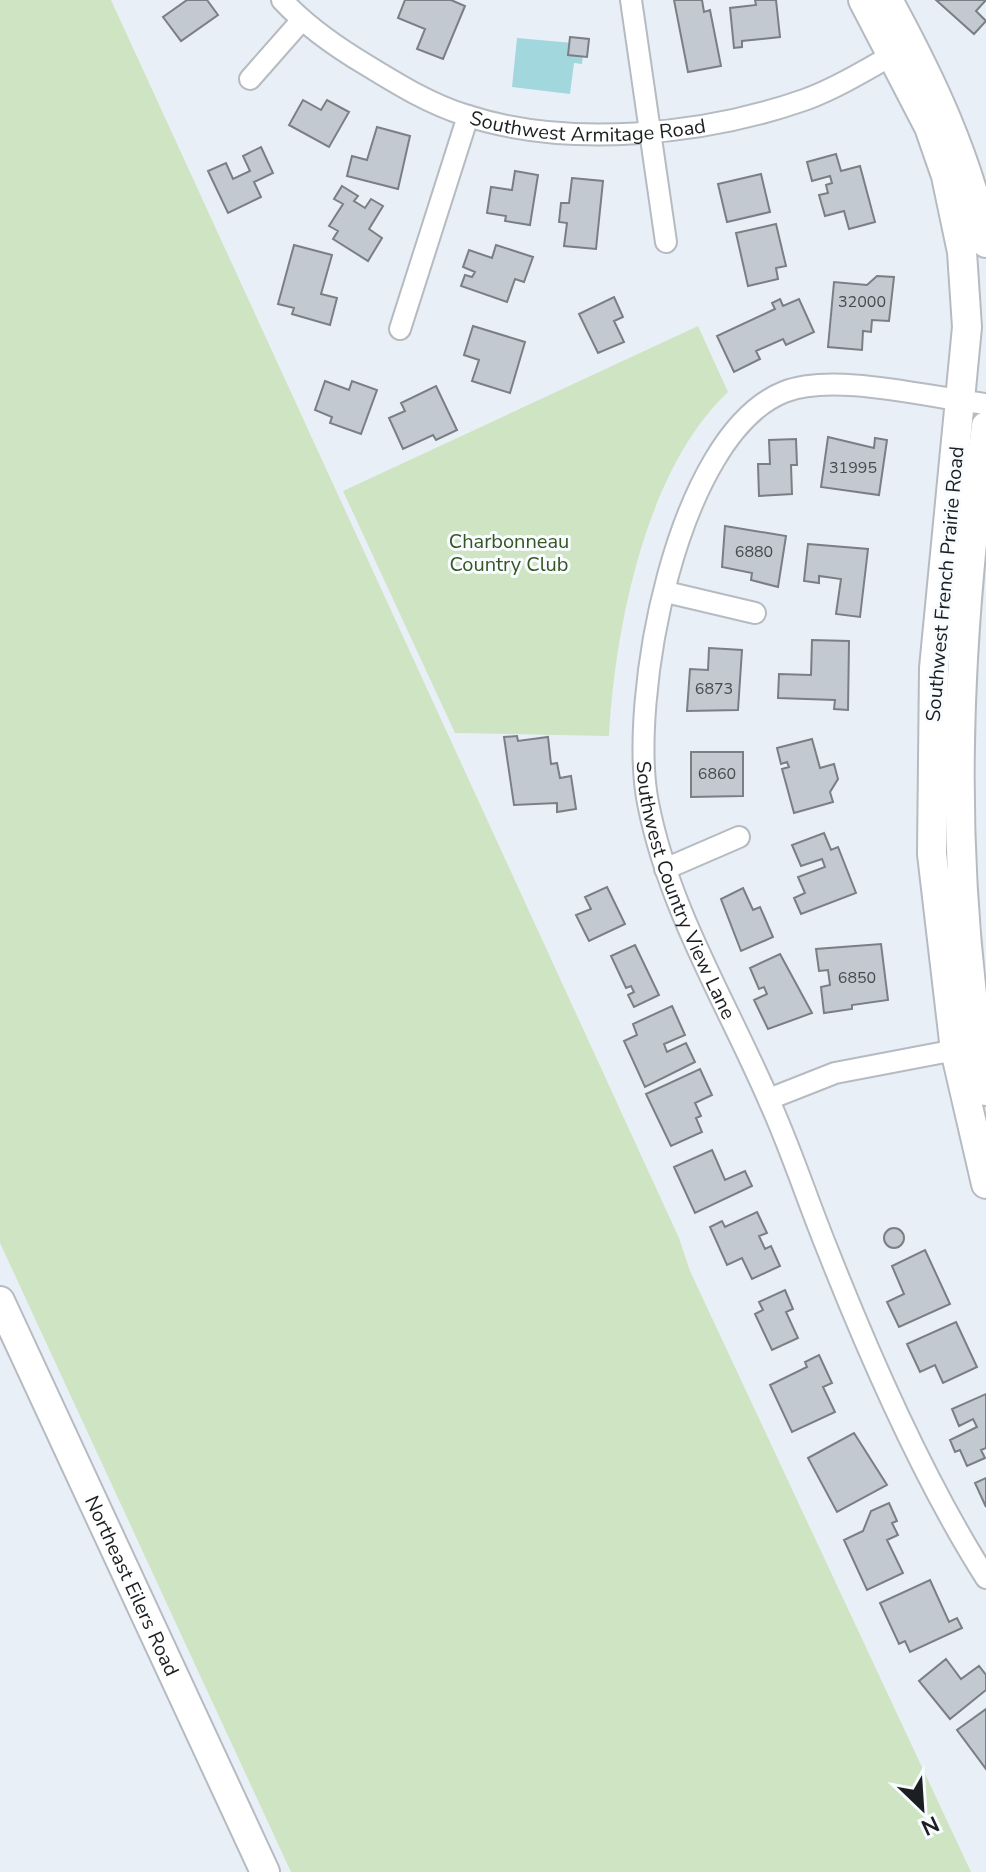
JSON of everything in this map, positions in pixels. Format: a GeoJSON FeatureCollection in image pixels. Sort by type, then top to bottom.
{"type":"FeatureCollection","features":[{"type":"Feature","properties":{"kind":"street","name":"Southwest Armitage Road"},"geometry":{"type":"LineString","coordinates":[[282,0],[301,21],[405,88],[468,116],[575,133],[652,132],[711,124],[806,99],[903,49]]}},
{"type":"Feature","properties":{"kind":"street"},"geometry":{"type":"LineString","coordinates":[[631,0],[666,242]]}},
{"type":"Feature","properties":{"kind":"street","name":"Southwest French Prairie Road"},"geometry":{"type":"LineString","coordinates":[[863,0],[903,49],[957,136],[974,186],[986,243]]}},
{"type":"Feature","properties":{"kind":"street","name":"Southwest French Prairie Road"},"geometry":{"type":"LineString","coordinates":[[888,0],[946,176],[962,252],[974,402],[934,668],[932,854],[973,1047],[986,1091]]}},
{"type":"Feature","properties":{"kind":"street"},"geometry":{"type":"LineString","coordinates":[[250,79],[301,21]]}},
{"type":"Feature","properties":{"kind":"street"},"geometry":{"type":"LineString","coordinates":[[400,329],[468,116]]}},
{"type":"Feature","properties":{"kind":"street","name":"Southwest Country View Lane"},"geometry":{"type":"LineString","coordinates":[[974,402],[819,384],[782,392],[766,401],[738,426],[696,493],[675,552],[649,659],[643,749],[647,797],[665,869],[707,972],[769,1099],[828,1253],[879,1368],[939,1494],[986,1578]]}},
{"type":"Feature","properties":{"kind":"street","name":"Southwest French Prairie Road"},"geometry":{"type":"LineString","coordinates":[[986,426],[975,506],[961,672],[958,858],[986,1184]]}},
{"type":"Feature","properties":{"kind":"street"},"geometry":{"type":"LineString","coordinates":[[666,592],[755,613]]}},
{"type":"Feature","properties":{"kind":"street"},"geometry":{"type":"LineString","coordinates":[[665,869],[739,837]]}},
{"type":"Feature","properties":{"kind":"street"},"geometry":{"type":"LineString","coordinates":[[769,1099],[835,1073],[973,1047]]}},
{"type":"Feature","properties":{"kind":"street","name":"Northeast Eilers Road"},"geometry":{"type":"LineString","coordinates":[[0,1301],[265,1872]]}},
{"type":"Feature","properties":{"kind":"green space"},"geometry":{"type":"Polygon","coordinates":[[[0,0],[111,0],[679,1238],[690,1271],[971,1872],[291,1872],[0,1243],[0,0]]]}},
{"type":"Feature","properties":{"kind":"green space","name":"Charbonneau Country Club"},"geometry":{"type":"Polygon","coordinates":[[[698,326],[728,392],[700,424],[676,463],[656,506],[640,552],[619,647],[609,736],[455,733],[343,491],[698,326]]]}},
{"type":"Feature","properties":{"kind":"water"},"geometry":{"type":"Polygon","coordinates":[[[517,38],[584,44],[582,64],[574,63],[570,94],[512,87],[517,38]]]}},
{"type":"Feature","properties":{"kind":"building"},"geometry":{"type":"Polygon","coordinates":[[[187,0],[207,0],[218,15],[181,41],[163,17],[187,0]]]}},
{"type":"Feature","properties":{"kind":"building"},"geometry":{"type":"Polygon","coordinates":[[[405,0],[451,0],[465,6],[443,59],[417,49],[425,29],[398,18],[405,0]]]}},
{"type":"Feature","properties":{"kind":"building"},"geometry":{"type":"Polygon","coordinates":[[[674,0],[702,0],[704,12],[710,10],[721,66],[688,72],[674,0]]]}},
{"type":"Feature","properties":{"kind":"building"},"geometry":{"type":"Polygon","coordinates":[[[755,0],[776,0],[780,37],[742,41],[742,47],[734,48],[730,8],[756,5],[755,0]]]}},
{"type":"Feature","properties":{"kind":"building"},"geometry":{"type":"Polygon","coordinates":[[[936,0],[986,0],[976,11],[986,21],[974,34],[936,0]]]}},
{"type":"Feature","properties":{"kind":"building"},"geometry":{"type":"Polygon","coordinates":[[[570,37],[589,39],[587,57],[568,55],[570,37]]]}},
{"type":"Feature","properties":{"kind":"building"},"geometry":{"type":"Polygon","coordinates":[[[303,100],[321,110],[327,100],[349,112],[329,147],[289,125],[303,100]]]}},
{"type":"Feature","properties":{"kind":"building"},"geometry":{"type":"Polygon","coordinates":[[[377,127],[410,136],[398,189],[347,176],[352,156],[367,160],[377,127]]]}},
{"type":"Feature","properties":{"kind":"building"},"geometry":{"type":"Polygon","coordinates":[[[261,147],[273,173],[254,182],[261,197],[228,213],[208,171],[226,163],[233,179],[250,171],[243,156],[261,147]]]}},
{"type":"Feature","properties":{"kind":"building"},"geometry":{"type":"Polygon","coordinates":[[[836,154],[841,171],[860,166],[875,222],[849,229],[844,211],[825,216],[819,195],[828,193],[826,185],[832,183],[830,176],[812,181],[807,162],[836,154]]]}},
{"type":"Feature","properties":{"kind":"building"},"geometry":{"type":"Polygon","coordinates":[[[515,171],[538,175],[530,225],[505,221],[506,216],[487,213],[491,187],[512,190],[515,171]]]}},
{"type":"Feature","properties":{"kind":"building"},"geometry":{"type":"Polygon","coordinates":[[[761,174],[770,212],[727,222],[718,184],[761,174]]]}},
{"type":"Feature","properties":{"kind":"building"},"geometry":{"type":"Polygon","coordinates":[[[572,178],[603,181],[596,249],[564,246],[567,223],[559,222],[561,203],[569,203],[572,178]]]}},
{"type":"Feature","properties":{"kind":"building"},"geometry":{"type":"Polygon","coordinates":[[[342,186],[358,196],[354,201],[365,208],[371,199],[383,206],[369,229],[382,238],[368,261],[333,239],[338,231],[329,226],[343,204],[334,199],[342,186]]]}},
{"type":"Feature","properties":{"kind":"building"},"geometry":{"type":"Polygon","coordinates":[[[776,224],[786,266],[776,268],[778,279],[748,286],[736,233],[776,224]]]}},
{"type":"Feature","properties":{"kind":"building"},"geometry":{"type":"Polygon","coordinates":[[[294,245],[332,255],[321,294],[337,298],[330,325],[292,314],[294,308],[278,304],[294,245]]]}},
{"type":"Feature","properties":{"kind":"building"},"geometry":{"type":"Polygon","coordinates":[[[496,245],[533,257],[524,282],[515,279],[507,302],[461,286],[465,275],[472,277],[475,272],[463,267],[469,250],[492,258],[496,245]]]}},
{"type":"Feature","properties":{"kind":"building"},"geometry":{"type":"Polygon","coordinates":[[[877,276],[894,277],[889,321],[872,320],[871,332],[863,331],[862,350],[828,347],[834,282],[867,285],[877,276]]]}},
{"type":"Feature","properties":{"kind":"building"},"geometry":{"type":"Polygon","coordinates":[[[614,297],[623,317],[614,321],[624,342],[598,353],[579,314],[614,297]]]}},
{"type":"Feature","properties":{"kind":"building"},"geometry":{"type":"Polygon","coordinates":[[[780,299],[783,306],[799,299],[814,332],[786,345],[783,339],[756,351],[760,359],[734,372],[717,336],[775,309],[772,303],[780,299]]]}},
{"type":"Feature","properties":{"kind":"building"},"geometry":{"type":"Polygon","coordinates":[[[473,326],[525,342],[510,393],[472,381],[479,360],[464,355],[473,326]]]}},
{"type":"Feature","properties":{"kind":"building"},"geometry":{"type":"Polygon","coordinates":[[[325,381],[349,390],[352,381],[377,390],[361,434],[330,423],[332,417],[315,410],[325,381]]]}},
{"type":"Feature","properties":{"kind":"building"},"geometry":{"type":"Polygon","coordinates":[[[436,386],[457,430],[436,440],[433,435],[403,449],[389,418],[405,411],[401,403],[436,386]]]}},
{"type":"Feature","properties":{"kind":"building"},"geometry":{"type":"Polygon","coordinates":[[[828,437],[874,448],[875,438],[887,440],[879,495],[821,487],[828,437]]]}},
{"type":"Feature","properties":{"kind":"building"},"geometry":{"type":"Polygon","coordinates":[[[796,439],[797,465],[791,465],[792,494],[759,496],[758,464],[770,464],[769,440],[796,439]]]}},
{"type":"Feature","properties":{"kind":"building"},"geometry":{"type":"Polygon","coordinates":[[[725,526],[786,536],[778,587],[751,580],[752,573],[722,567],[725,526]]]}},
{"type":"Feature","properties":{"kind":"building"},"geometry":{"type":"Polygon","coordinates":[[[808,544],[868,549],[860,617],[836,614],[841,579],[819,576],[819,583],[804,581],[808,544]]]}},
{"type":"Feature","properties":{"kind":"building"},"geometry":{"type":"Polygon","coordinates":[[[812,640],[849,641],[848,710],[834,709],[835,700],[778,698],[779,674],[811,675],[812,640]]]}},
{"type":"Feature","properties":{"kind":"building"},"geometry":{"type":"Polygon","coordinates":[[[709,648],[742,650],[738,710],[687,711],[690,669],[708,670],[709,648]]]}},
{"type":"Feature","properties":{"kind":"building"},"geometry":{"type":"Polygon","coordinates":[[[517,736],[518,741],[548,737],[551,764],[557,763],[560,778],[571,776],[576,809],[557,812],[557,803],[514,805],[504,737],[517,736]]]}},
{"type":"Feature","properties":{"kind":"building"},"geometry":{"type":"Polygon","coordinates":[[[812,739],[820,768],[834,764],[838,779],[830,792],[833,802],[794,813],[782,769],[789,767],[787,762],[781,764],[777,748],[812,739]]]}},
{"type":"Feature","properties":{"kind":"building"},"geometry":{"type":"Polygon","coordinates":[[[691,752],[743,752],[743,796],[691,797],[691,752]]]}},
{"type":"Feature","properties":{"kind":"building"},"geometry":{"type":"Polygon","coordinates":[[[824,833],[831,850],[838,847],[856,893],[801,914],[794,898],[805,893],[798,877],[825,867],[822,859],[801,866],[792,845],[824,833]]]}},
{"type":"Feature","properties":{"kind":"building"},"geometry":{"type":"Polygon","coordinates":[[[607,887],[625,924],[589,941],[576,915],[591,909],[585,897],[607,887]]]}},
{"type":"Feature","properties":{"kind":"building"},"geometry":{"type":"Polygon","coordinates":[[[743,888],[753,910],[760,907],[773,937],[741,951],[721,899],[743,888]]]}},
{"type":"Feature","properties":{"kind":"building"},"geometry":{"type":"Polygon","coordinates":[[[881,944],[888,1000],[824,1013],[821,987],[830,985],[828,970],[819,971],[816,949],[881,944]]]}},
{"type":"Feature","properties":{"kind":"building"},"geometry":{"type":"Polygon","coordinates":[[[635,945],[659,995],[634,1007],[628,995],[634,992],[631,986],[626,988],[611,956],[635,945]]]}},
{"type":"Feature","properties":{"kind":"building"},"geometry":{"type":"Polygon","coordinates":[[[780,954],[812,1013],[768,1029],[754,1000],[767,994],[764,987],[759,989],[750,968],[780,954]]]}},
{"type":"Feature","properties":{"kind":"building"},"geometry":{"type":"Polygon","coordinates":[[[672,1006],[685,1035],[664,1044],[667,1052],[686,1043],[695,1062],[645,1087],[624,1041],[637,1035],[633,1024],[672,1006]]]}},
{"type":"Feature","properties":{"kind":"building"},"geometry":{"type":"Polygon","coordinates":[[[700,1069],[712,1095],[695,1103],[701,1116],[696,1118],[702,1132],[671,1146],[646,1094],[700,1069]]]}},
{"type":"Feature","properties":{"kind":"building"},"geometry":{"type":"Polygon","coordinates":[[[712,1150],[725,1180],[745,1171],[752,1186],[695,1213],[674,1167],[712,1150]]]}},
{"type":"Feature","properties":{"kind":"building"},"geometry":{"type":"Polygon","coordinates":[[[757,1212],[767,1233],[759,1236],[765,1249],[771,1246],[780,1266],[752,1279],[742,1258],[727,1265],[710,1227],[722,1221],[725,1227],[757,1212]]]}},
{"type":"Feature","properties":{"kind":"building"},"geometry":{"type":"Polygon","coordinates":[[[894,1228],[901,1231],[904,1238],[901,1245],[894,1248],[887,1245],[884,1238],[887,1231],[894,1228]]]}},
{"type":"Feature","properties":{"kind":"building"},"geometry":{"type":"Polygon","coordinates":[[[925,1250],[950,1304],[899,1327],[887,1302],[904,1294],[892,1266],[925,1250]]]}},
{"type":"Feature","properties":{"kind":"building"},"geometry":{"type":"Polygon","coordinates":[[[785,1290],[793,1309],[786,1312],[798,1338],[772,1350],[755,1314],[763,1310],[759,1302],[785,1290]]]}},
{"type":"Feature","properties":{"kind":"building"},"geometry":{"type":"Polygon","coordinates":[[[956,1322],[977,1367],[943,1383],[935,1365],[920,1372],[907,1344],[956,1322]]]}},
{"type":"Feature","properties":{"kind":"building"},"geometry":{"type":"Polygon","coordinates":[[[819,1355],[832,1383],[823,1387],[835,1412],[792,1432],[770,1385],[807,1367],[805,1362],[819,1355]]]}},
{"type":"Feature","properties":{"kind":"building"},"geometry":{"type":"Polygon","coordinates":[[[986,1394],[986,1448],[981,1450],[985,1458],[967,1466],[960,1450],[955,1452],[950,1440],[977,1427],[973,1419],[959,1426],[952,1409],[986,1394]]]}},
{"type":"Feature","properties":{"kind":"building"},"geometry":{"type":"Polygon","coordinates":[[[854,1433],[887,1485],[837,1512],[808,1458],[854,1433]]]}},
{"type":"Feature","properties":{"kind":"building"},"geometry":{"type":"Polygon","coordinates":[[[986,1478],[986,1507],[975,1483],[986,1478]]]}},
{"type":"Feature","properties":{"kind":"building"},"geometry":{"type":"Polygon","coordinates":[[[889,1503],[897,1521],[892,1523],[898,1535],[887,1540],[903,1573],[867,1590],[844,1540],[863,1531],[871,1511],[889,1503]]]}},
{"type":"Feature","properties":{"kind":"building"},"geometry":{"type":"Polygon","coordinates":[[[930,1580],[949,1622],[957,1618],[962,1628],[910,1652],[905,1641],[899,1644],[880,1603],[930,1580]]]}},
{"type":"Feature","properties":{"kind":"building"},"geometry":{"type":"Polygon","coordinates":[[[946,1659],[961,1679],[979,1666],[986,1675],[986,1690],[950,1719],[919,1681],[946,1659]]]}},
{"type":"Feature","properties":{"kind":"building"},"geometry":{"type":"Polygon","coordinates":[[[986,1709],[986,1769],[957,1730],[986,1709]]]}}]}
